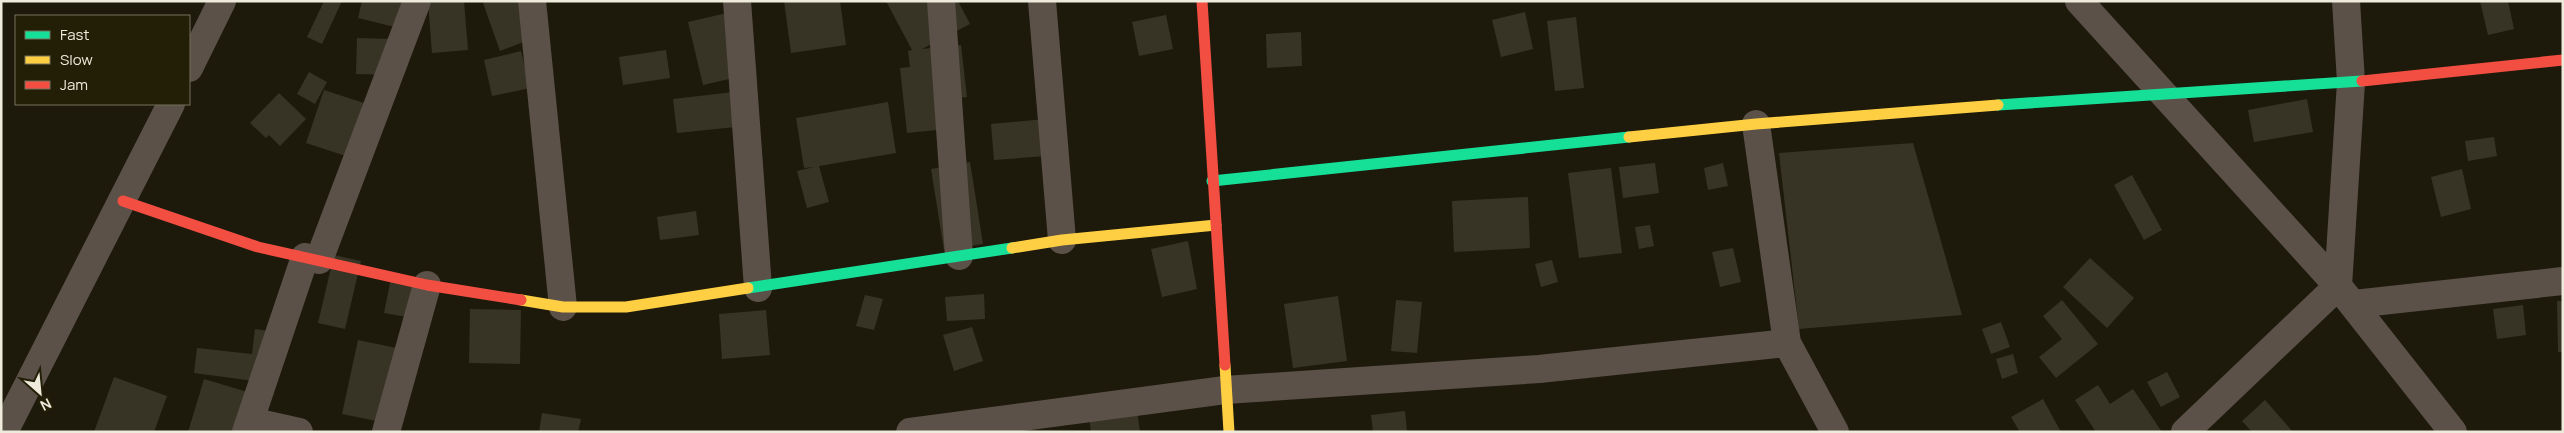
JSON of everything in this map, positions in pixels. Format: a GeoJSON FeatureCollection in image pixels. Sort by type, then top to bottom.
{"type":"FeatureCollection","features":[{"type":"Feature","properties":{"kind":"street"},"geometry":{"type":"LineString","coordinates":[[190,66],[222,1]]}},
{"type":"Feature","properties":{"kind":"street"},"geometry":{"type":"LineString","coordinates":[[299,432],[248,427],[312,258],[418,1]]}},
{"type":"Feature","properties":{"kind":"street"},"geometry":{"type":"LineString","coordinates":[[532,1],[563,307]]}},
{"type":"Feature","properties":{"kind":"street"},"geometry":{"type":"LineString","coordinates":[[737,1],[758,288]]}},
{"type":"Feature","properties":{"kind":"street"},"geometry":{"type":"LineString","coordinates":[[942,1],[959,256]]}},
{"type":"Feature","properties":{"kind":"street"},"geometry":{"type":"LineString","coordinates":[[1042,1],[1062,240]]}},
{"type":"Feature","properties":{"kind":"street"},"geometry":{"type":"LineString","coordinates":[[1202,1],[1229,432]]}},
{"type":"Feature","properties":{"kind":"street"},"geometry":{"type":"LineString","coordinates":[[2079,1],[2160,93],[2346,295],[2452,432]]}},
{"type":"Feature","properties":{"kind":"street"},"geometry":{"type":"LineString","coordinates":[[2346,1],[2352,82],[2346,295]]}},
{"type":"Feature","properties":{"kind":"street"},"geometry":{"type":"LineString","coordinates":[[1212,181],[1756,124],[2160,93],[2352,82],[2563,60]]}},
{"type":"Feature","properties":{"kind":"street"},"geometry":{"type":"LineString","coordinates":[[4,432],[171,105]]}},
{"type":"Feature","properties":{"kind":"street"},"geometry":{"type":"LineString","coordinates":[[1756,124],[1787,343],[1834,432]]}},
{"type":"Feature","properties":{"kind":"street"},"geometry":{"type":"LineString","coordinates":[[123,201],[258,246],[427,285],[563,307],[626,307],[1062,240],[1216,225]]}},
{"type":"Feature","properties":{"kind":"street"},"geometry":{"type":"LineString","coordinates":[[2185,432],[2346,295],[2563,281]]}},
{"type":"Feature","properties":{"kind":"street"},"geometry":{"type":"LineString","coordinates":[[386,432],[427,285]]}},
{"type":"Feature","properties":{"kind":"street"},"geometry":{"type":"LineString","coordinates":[[910,432],[1023,424],[1225,390],[1538,369],[1787,343]]}},
{"type":"Feature","properties":{"kind":"building"},"geometry":{"type":"Polygon","coordinates":[[[324,1],[342,1],[322,44],[307,37],[324,1]]]}},
{"type":"Feature","properties":{"kind":"building"},"geometry":{"type":"Polygon","coordinates":[[[362,1],[410,1],[403,29],[358,18],[362,1]]]}},
{"type":"Feature","properties":{"kind":"building"},"geometry":{"type":"Polygon","coordinates":[[[428,1],[464,1],[468,50],[432,53],[428,1]]]}},
{"type":"Feature","properties":{"kind":"building"},"geometry":{"type":"Polygon","coordinates":[[[488,1],[522,1],[536,37],[500,51],[483,3],[488,1]]]}},
{"type":"Feature","properties":{"kind":"building"},"geometry":{"type":"Polygon","coordinates":[[[784,1],[840,1],[846,45],[791,53],[784,1]]]}},
{"type":"Feature","properties":{"kind":"building"},"geometry":{"type":"Polygon","coordinates":[[[886,1],[958,1],[970,24],[922,49],[961,45],[967,97],[952,99],[956,128],[907,133],[900,68],[910,67],[908,51],[912,50],[886,1]]]}},
{"type":"Feature","properties":{"kind":"building"},"geometry":{"type":"Polygon","coordinates":[[[2480,1],[2508,1],[2514,29],[2488,35],[2480,1]]]}},
{"type":"Feature","properties":{"kind":"building"},"geometry":{"type":"Polygon","coordinates":[[[1525,12],[1533,49],[1501,57],[1492,20],[1525,12]]]}},
{"type":"Feature","properties":{"kind":"building"},"geometry":{"type":"Polygon","coordinates":[[[727,13],[742,76],[703,85],[688,22],[727,13]]]}},
{"type":"Feature","properties":{"kind":"building"},"geometry":{"type":"Polygon","coordinates":[[[1166,15],[1173,49],[1139,56],[1132,22],[1166,15]]]}},
{"type":"Feature","properties":{"kind":"building"},"geometry":{"type":"Polygon","coordinates":[[[1576,17],[1584,88],[1555,91],[1547,21],[1576,17]]]}},
{"type":"Feature","properties":{"kind":"building"},"geometry":{"type":"Polygon","coordinates":[[[1301,32],[1302,66],[1267,68],[1266,34],[1301,32]]]}},
{"type":"Feature","properties":{"kind":"building"},"geometry":{"type":"Polygon","coordinates":[[[357,38],[392,39],[390,75],[356,74],[357,38]]]}},
{"type":"Feature","properties":{"kind":"building"},"geometry":{"type":"Polygon","coordinates":[[[666,50],[670,78],[623,85],[619,57],[666,50]]]}},
{"type":"Feature","properties":{"kind":"building"},"geometry":{"type":"Polygon","coordinates":[[[521,51],[530,88],[492,96],[484,60],[521,51]]]}},
{"type":"Feature","properties":{"kind":"building"},"geometry":{"type":"Polygon","coordinates":[[[309,72],[327,82],[315,104],[297,94],[309,72]]]}},
{"type":"Feature","properties":{"kind":"building"},"geometry":{"type":"Polygon","coordinates":[[[324,90],[370,105],[352,158],[306,143],[324,90]]]}},
{"type":"Feature","properties":{"kind":"building"},"geometry":{"type":"Polygon","coordinates":[[[751,90],[755,125],[677,133],[673,99],[751,90]]]}},
{"type":"Feature","properties":{"kind":"building"},"geometry":{"type":"Polygon","coordinates":[[[279,93],[306,119],[280,146],[269,135],[266,138],[250,123],[279,93]]]}},
{"type":"Feature","properties":{"kind":"building"},"geometry":{"type":"Polygon","coordinates":[[[2307,99],[2313,132],[2254,142],[2248,110],[2307,99]]]}},
{"type":"Feature","properties":{"kind":"building"},"geometry":{"type":"Polygon","coordinates":[[[888,102],[896,153],[819,166],[829,202],[807,208],[797,171],[814,167],[804,168],[796,118],[888,102]]]}},
{"type":"Feature","properties":{"kind":"building"},"geometry":{"type":"Polygon","coordinates":[[[1056,118],[1059,155],[994,160],[991,124],[1056,118]]]}},
{"type":"Feature","properties":{"kind":"building"},"geometry":{"type":"Polygon","coordinates":[[[2494,137],[2497,156],[2468,161],[2465,141],[2494,137]]]}},
{"type":"Feature","properties":{"kind":"building"},"geometry":{"type":"Polygon","coordinates":[[[1913,143],[1962,315],[1799,329],[1779,153],[1913,143]]]}},
{"type":"Feature","properties":{"kind":"building"},"geometry":{"type":"Polygon","coordinates":[[[970,162],[983,244],[944,250],[931,169],[970,162]]]}},
{"type":"Feature","properties":{"kind":"building"},"geometry":{"type":"Polygon","coordinates":[[[1655,163],[1659,193],[1623,198],[1619,167],[1655,163]]]}},
{"type":"Feature","properties":{"kind":"building"},"geometry":{"type":"Polygon","coordinates":[[[1723,163],[1728,186],[1708,190],[1704,168],[1723,163]]]}},
{"type":"Feature","properties":{"kind":"building"},"geometry":{"type":"Polygon","coordinates":[[[1611,168],[1622,253],[1579,258],[1568,173],[1611,168]]]}},
{"type":"Feature","properties":{"kind":"building"},"geometry":{"type":"Polygon","coordinates":[[[2462,169],[2471,209],[2441,217],[2431,177],[2462,169]]]}},
{"type":"Feature","properties":{"kind":"building"},"geometry":{"type":"Polygon","coordinates":[[[2132,175],[2162,230],[2144,240],[2114,185],[2132,175]]]}},
{"type":"Feature","properties":{"kind":"building"},"geometry":{"type":"Polygon","coordinates":[[[1528,197],[1530,248],[1454,252],[1452,201],[1528,197]]]}},
{"type":"Feature","properties":{"kind":"building"},"geometry":{"type":"Polygon","coordinates":[[[696,211],[699,235],[660,240],[657,217],[696,211]]]}},
{"type":"Feature","properties":{"kind":"building"},"geometry":{"type":"Polygon","coordinates":[[[1650,225],[1654,246],[1639,249],[1635,227],[1650,225]]]}},
{"type":"Feature","properties":{"kind":"building"},"geometry":{"type":"Polygon","coordinates":[[[1188,241],[1197,289],[1162,297],[1151,249],[1188,241]]]}},
{"type":"Feature","properties":{"kind":"building"},"geometry":{"type":"Polygon","coordinates":[[[1733,248],[1741,282],[1720,287],[1712,252],[1733,248]]]}},
{"type":"Feature","properties":{"kind":"building"},"geometry":{"type":"Polygon","coordinates":[[[334,255],[361,261],[345,329],[318,323],[334,255]]]}},
{"type":"Feature","properties":{"kind":"building"},"geometry":{"type":"Polygon","coordinates":[[[2090,258],[2134,298],[2107,328],[2063,287],[2090,258]]]}},
{"type":"Feature","properties":{"kind":"building"},"geometry":{"type":"Polygon","coordinates":[[[1552,260],[1558,282],[1541,287],[1535,264],[1552,260]]]}},
{"type":"Feature","properties":{"kind":"building"},"geometry":{"type":"Polygon","coordinates":[[[392,273],[420,278],[413,318],[384,313],[392,273]]]}},
{"type":"Feature","properties":{"kind":"building"},"geometry":{"type":"Polygon","coordinates":[[[984,294],[985,319],[947,321],[945,297],[984,294]]]}},
{"type":"Feature","properties":{"kind":"building"},"geometry":{"type":"Polygon","coordinates":[[[865,295],[883,299],[874,330],[856,326],[865,295]]]}},
{"type":"Feature","properties":{"kind":"building"},"geometry":{"type":"Polygon","coordinates":[[[1338,296],[1347,361],[1293,368],[1284,304],[1338,296]]]}},
{"type":"Feature","properties":{"kind":"building"},"geometry":{"type":"Polygon","coordinates":[[[1396,300],[1422,302],[1417,353],[1391,351],[1396,300]]]}},
{"type":"Feature","properties":{"kind":"building"},"geometry":{"type":"Polygon","coordinates":[[[2062,300],[2098,344],[2056,378],[2039,357],[2062,339],[2043,316],[2062,300]]]}},
{"type":"Feature","properties":{"kind":"building"},"geometry":{"type":"Polygon","coordinates":[[[2557,301],[2563,301],[2563,352],[2558,352],[2557,301]]]}},
{"type":"Feature","properties":{"kind":"building"},"geometry":{"type":"Polygon","coordinates":[[[2523,305],[2526,335],[2497,339],[2493,309],[2523,305]]]}},
{"type":"Feature","properties":{"kind":"building"},"geometry":{"type":"Polygon","coordinates":[[[470,309],[521,310],[520,364],[469,363],[470,309]]]}},
{"type":"Feature","properties":{"kind":"building"},"geometry":{"type":"Polygon","coordinates":[[[766,310],[770,355],[722,359],[719,314],[766,310]]]}},
{"type":"Feature","properties":{"kind":"building"},"geometry":{"type":"Polygon","coordinates":[[[2001,322],[2010,347],[1991,354],[1982,329],[2001,322]]]}},
{"type":"Feature","properties":{"kind":"building"},"geometry":{"type":"Polygon","coordinates":[[[972,327],[983,361],[954,371],[943,335],[972,327]]]}},
{"type":"Feature","properties":{"kind":"building"},"geometry":{"type":"Polygon","coordinates":[[[255,329],[276,332],[269,383],[194,373],[197,348],[252,354],[255,329]]]}},
{"type":"Feature","properties":{"kind":"building"},"geometry":{"type":"Polygon","coordinates":[[[358,340],[406,350],[391,424],[342,414],[358,340]]]}},
{"type":"Feature","properties":{"kind":"building"},"geometry":{"type":"Polygon","coordinates":[[[2013,354],[2018,373],[2002,379],[1996,359],[2013,354]]]}},
{"type":"Feature","properties":{"kind":"building"},"geometry":{"type":"Polygon","coordinates":[[[2167,372],[2180,397],[2161,407],[2147,382],[2167,372]]]}},
{"type":"Feature","properties":{"kind":"building"},"geometry":{"type":"Polygon","coordinates":[[[114,377],[167,396],[154,432],[94,432],[114,377]]]}},
{"type":"Feature","properties":{"kind":"building"},"geometry":{"type":"Polygon","coordinates":[[[204,379],[261,396],[250,432],[188,432],[204,379]]]}},
{"type":"Feature","properties":{"kind":"building"},"geometry":{"type":"Polygon","coordinates":[[[2098,385],[2110,404],[2133,389],[2162,432],[2096,432],[2075,400],[2098,385]]]}},
{"type":"Feature","properties":{"kind":"building"},"geometry":{"type":"Polygon","coordinates":[[[2043,399],[2061,432],[2020,432],[2011,417],[2043,399]]]}},
{"type":"Feature","properties":{"kind":"building"},"geometry":{"type":"Polygon","coordinates":[[[2265,400],[2293,432],[2252,432],[2242,421],[2265,400]]]}},
{"type":"Feature","properties":{"kind":"building"},"geometry":{"type":"Polygon","coordinates":[[[1137,410],[1140,432],[1091,432],[1089,418],[1137,410]]]}},
{"type":"Feature","properties":{"kind":"building"},"geometry":{"type":"Polygon","coordinates":[[[1405,411],[1407,432],[1373,432],[1371,415],[1405,411]]]}},
{"type":"Feature","properties":{"kind":"building"},"geometry":{"type":"Polygon","coordinates":[[[542,413],[581,419],[578,432],[539,432],[542,413]]]}},
{"type":"Feature","properties":{"kind":"traffic: fast"},"geometry":{"type":"LineString","coordinates":[[1998,105],[2362,81]]}},
{"type":"Feature","properties":{"kind":"traffic: fast"},"geometry":{"type":"LineString","coordinates":[[1212,181],[1629,137]]}},
{"type":"Feature","properties":{"kind":"traffic: fast"},"geometry":{"type":"LineString","coordinates":[[748,288],[1012,248]]}},
{"type":"Feature","properties":{"kind":"traffic: slow"},"geometry":{"type":"LineString","coordinates":[[1629,137],[1756,124],[1998,105]]}},
{"type":"Feature","properties":{"kind":"traffic: slow"},"geometry":{"type":"LineString","coordinates":[[1012,248],[1062,240],[1216,225]]}},
{"type":"Feature","properties":{"kind":"traffic: slow"},"geometry":{"type":"LineString","coordinates":[[521,300],[563,307],[626,307],[748,288]]}},
{"type":"Feature","properties":{"kind":"traffic: slow"},"geometry":{"type":"LineString","coordinates":[[1225,365],[1229,432]]}},
{"type":"Feature","properties":{"kind":"traffic: jam"},"geometry":{"type":"LineString","coordinates":[[1202,1],[1225,365]]}},
{"type":"Feature","properties":{"kind":"traffic: jam"},"geometry":{"type":"LineString","coordinates":[[2362,81],[2563,60]]}},
{"type":"Feature","properties":{"kind":"traffic: jam"},"geometry":{"type":"LineString","coordinates":[[123,201],[258,247],[427,285],[521,300]]}}]}
